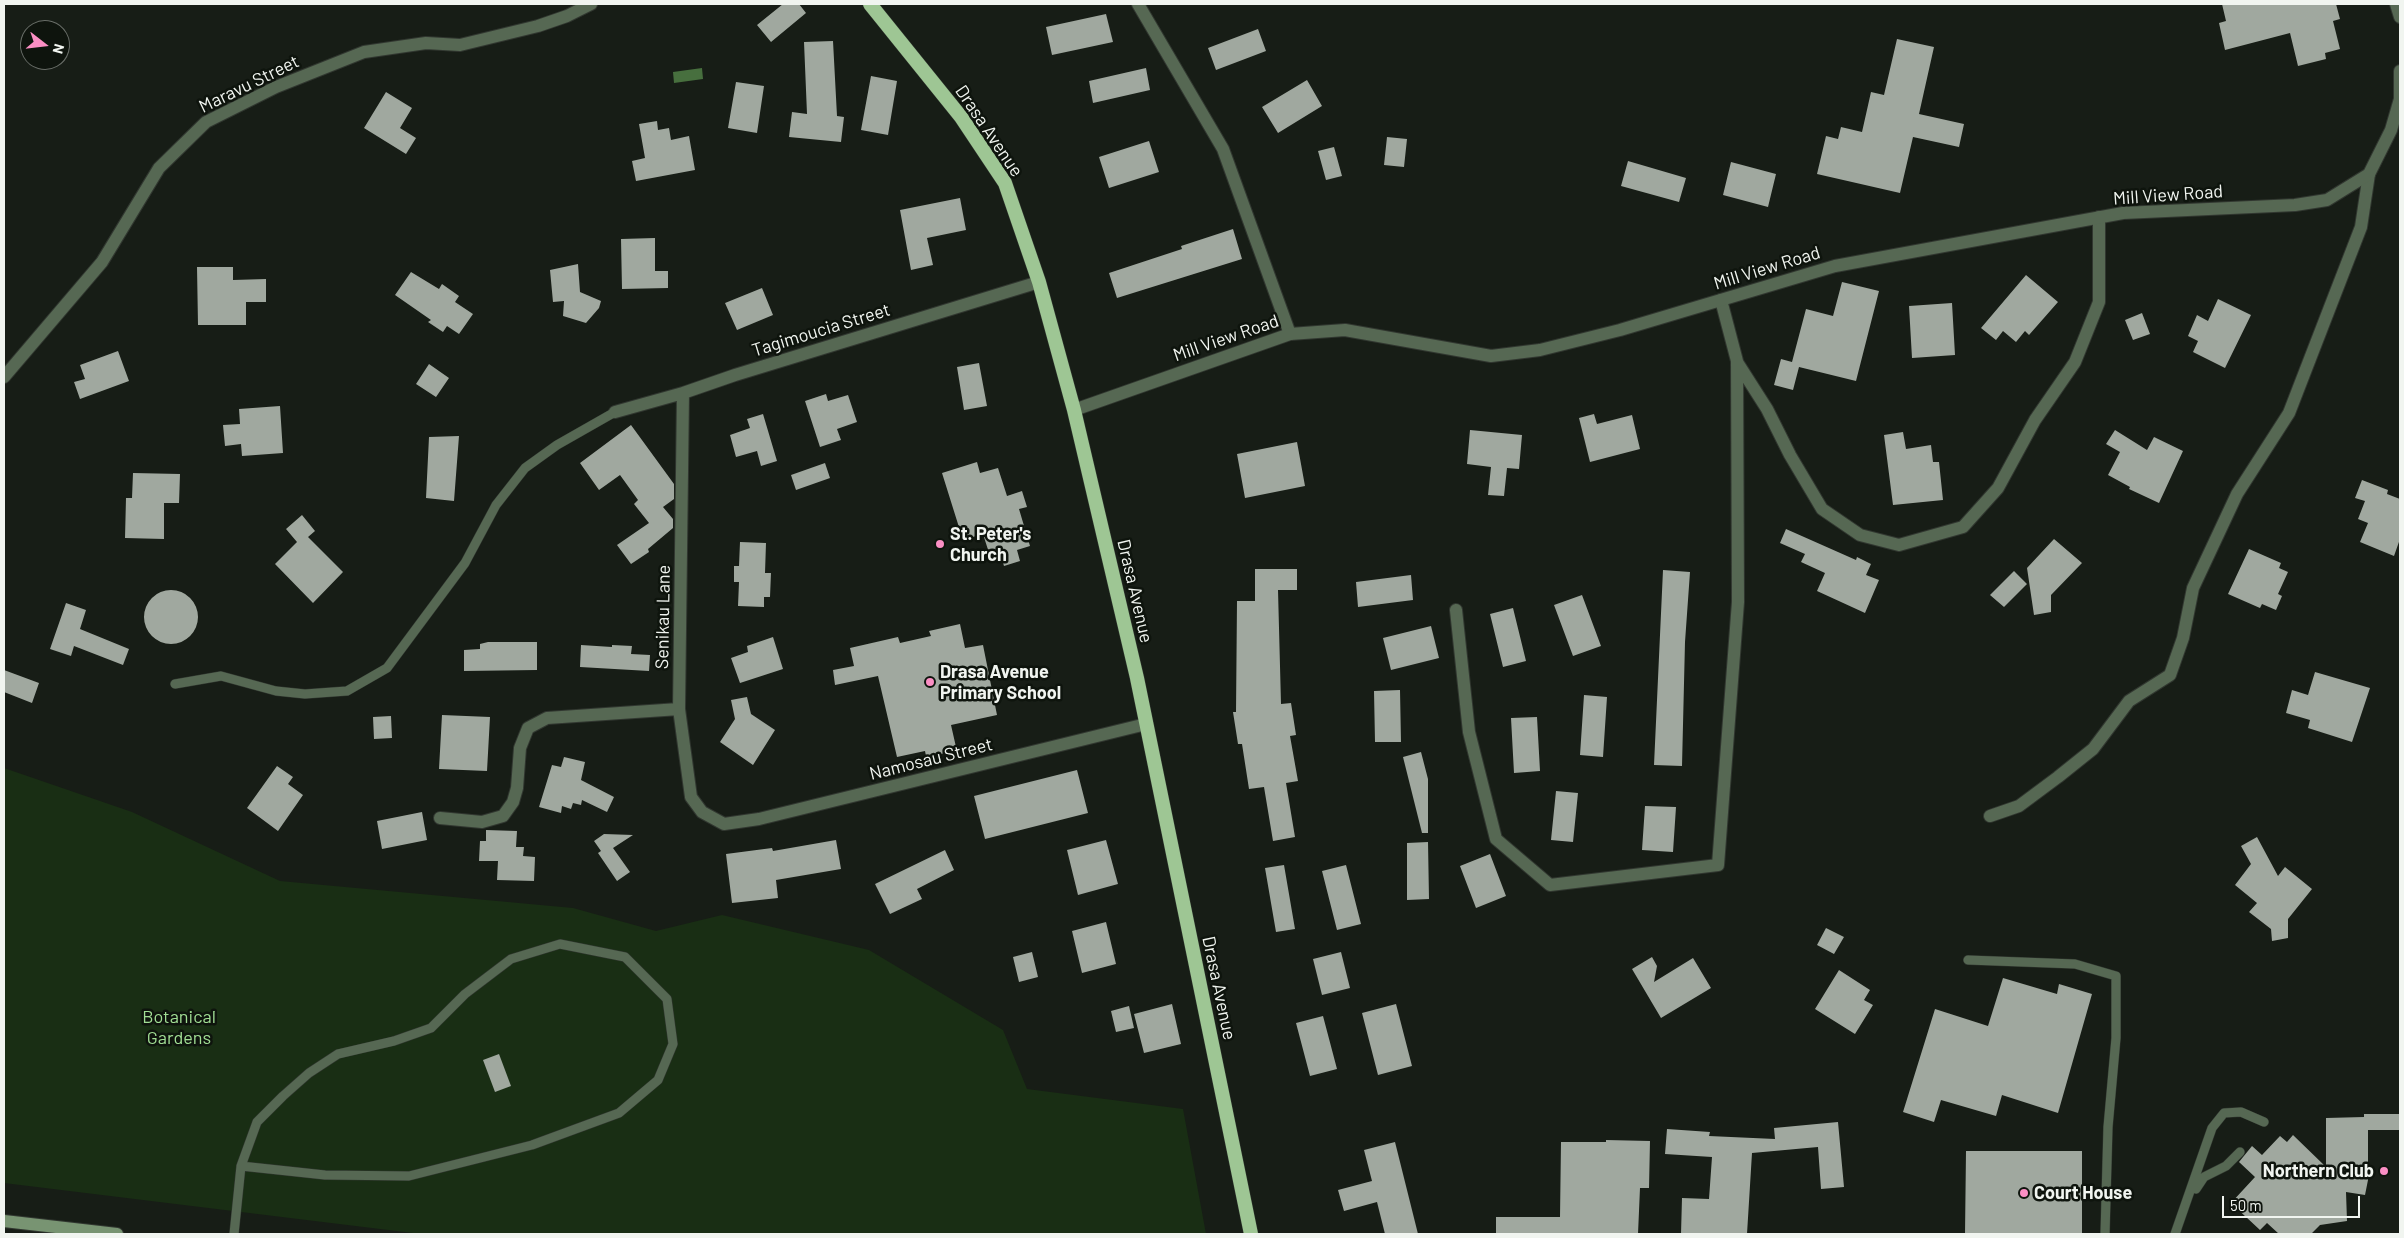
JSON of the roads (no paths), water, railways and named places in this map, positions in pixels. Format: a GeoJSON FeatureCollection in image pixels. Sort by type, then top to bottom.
{"type":"FeatureCollection","features":[{"type":"Feature","properties":{"kind":"highway","name":"Drasa Avenue"},"geometry":{"type":"LineString","coordinates":[[870,4],[961,117],[1005,183],[1039,282],[1074,410],[1146,724],[1251,1234]]}},
{"type":"Feature","properties":{"kind":"main road"},"geometry":{"type":"LineString","coordinates":[[4,1221],[117,1234]]}},
{"type":"Feature","properties":{"kind":"street","name":"Maravu Street"},"geometry":{"type":"LineString","coordinates":[[4,377],[102,262],[159,168],[206,122],[276,87],[364,52],[426,43],[460,45],[538,26],[567,16],[591,4]]}},
{"type":"Feature","properties":{"kind":"street"},"geometry":{"type":"LineString","coordinates":[[1138,4],[1223,149],[1290,334]]}},
{"type":"Feature","properties":{"kind":"street"},"geometry":{"type":"LineString","coordinates":[[2396,4],[2400,17]]}},
{"type":"Feature","properties":{"kind":"street"},"geometry":{"type":"LineString","coordinates":[[1990,816],[2019,806],[2058,778],[2093,750],[2129,701],[2170,675],[2183,638],[2193,588],[2237,494],[2289,413],[2361,227],[2369,174],[2391,130],[2400,99],[2400,71]]}},
{"type":"Feature","properties":{"kind":"street","name":"Mill View Road"},"geometry":{"type":"LineString","coordinates":[[1074,410],[1290,334],[1345,330],[1491,356],[1540,350],[1835,266],[2123,213],[2294,205],[2328,200],[2369,174]]}},
{"type":"Feature","properties":{"kind":"street"},"geometry":{"type":"LineString","coordinates":[[1737,361],[1767,409],[1790,455],[1822,509],[1860,535],[1899,545],[1963,527],[1998,488],[2035,420],[2075,362],[2099,302],[2098,217]]}},
{"type":"Feature","properties":{"kind":"street","name":"Tagimoucia Street"},"geometry":{"type":"LineString","coordinates":[[615,412],[683,393],[735,375],[1039,282]]}},
{"type":"Feature","properties":{"kind":"street"},"geometry":{"type":"LineString","coordinates":[[1456,610],[1469,732],[1496,839],[1550,885],[1718,865],[1738,602],[1737,361],[1721,300]]}},
{"type":"Feature","properties":{"kind":"street","name":"Senikau Lane"},"geometry":{"type":"LineString","coordinates":[[683,393],[679,708],[691,797],[702,812],[724,824]]}},
{"type":"Feature","properties":{"kind":"street"},"geometry":{"type":"LineString","coordinates":[[440,818],[482,822],[503,816],[513,802],[515,795],[520,748],[528,728],[547,718],[679,708]]}},
{"type":"Feature","properties":{"kind":"street","name":"Namosau Street"},"geometry":{"type":"LineString","coordinates":[[724,824],[759,819],[1146,724]]}},
{"type":"Feature","properties":{"kind":"lane"},"geometry":{"type":"LineString","coordinates":[[175,684],[222,676],[276,691],[305,694],[347,692],[387,668],[465,563],[496,505],[525,468],[557,445],[615,412]]}},
{"type":"Feature","properties":{"kind":"lane"},"geometry":{"type":"LineString","coordinates":[[234,1234],[241,1166],[257,1122],[309,1073],[338,1054],[394,1041],[430,1028],[466,994],[511,959],[560,944],[625,956],[667,999],[673,1044],[670,1053],[658,1080],[619,1113],[532,1145],[409,1176],[325,1174],[241,1166]]}},
{"type":"Feature","properties":{"kind":"lane"},"geometry":{"type":"LineString","coordinates":[[1968,960],[2075,964],[2116,976],[2116,1038],[2108,1127],[2104,1234]]}},
{"type":"Feature","properties":{"kind":"lane"},"geometry":{"type":"LineString","coordinates":[[2176,1234],[2212,1128],[2224,1113],[2241,1112],[2264,1122]]}},
{"type":"Feature","properties":{"kind":"lane"},"geometry":{"type":"LineString","coordinates":[[2189,1199],[2204,1177],[2226,1166],[2240,1152]]}},
{"type":"Feature","properties":{"kind":"place","name":"St. Peter's Church"},"geometry":{"type":"Point","coordinates":[940,544]}},
{"type":"Feature","properties":{"kind":"place","name":"Drasa Avenue Primary School"},"geometry":{"type":"Point","coordinates":[930,682]}},
{"type":"Feature","properties":{"kind":"place","name":"Northern Club"},"geometry":{"type":"Point","coordinates":[2384,1171]}},
{"type":"Feature","properties":{"kind":"place","name":"Court House"},"geometry":{"type":"Point","coordinates":[2024,1193]}},
{"type":"Feature","properties":{"kind":"park label","name":"Botanical Gardens"},"geometry":{"type":"Point","coordinates":[179,1027]}}]}
